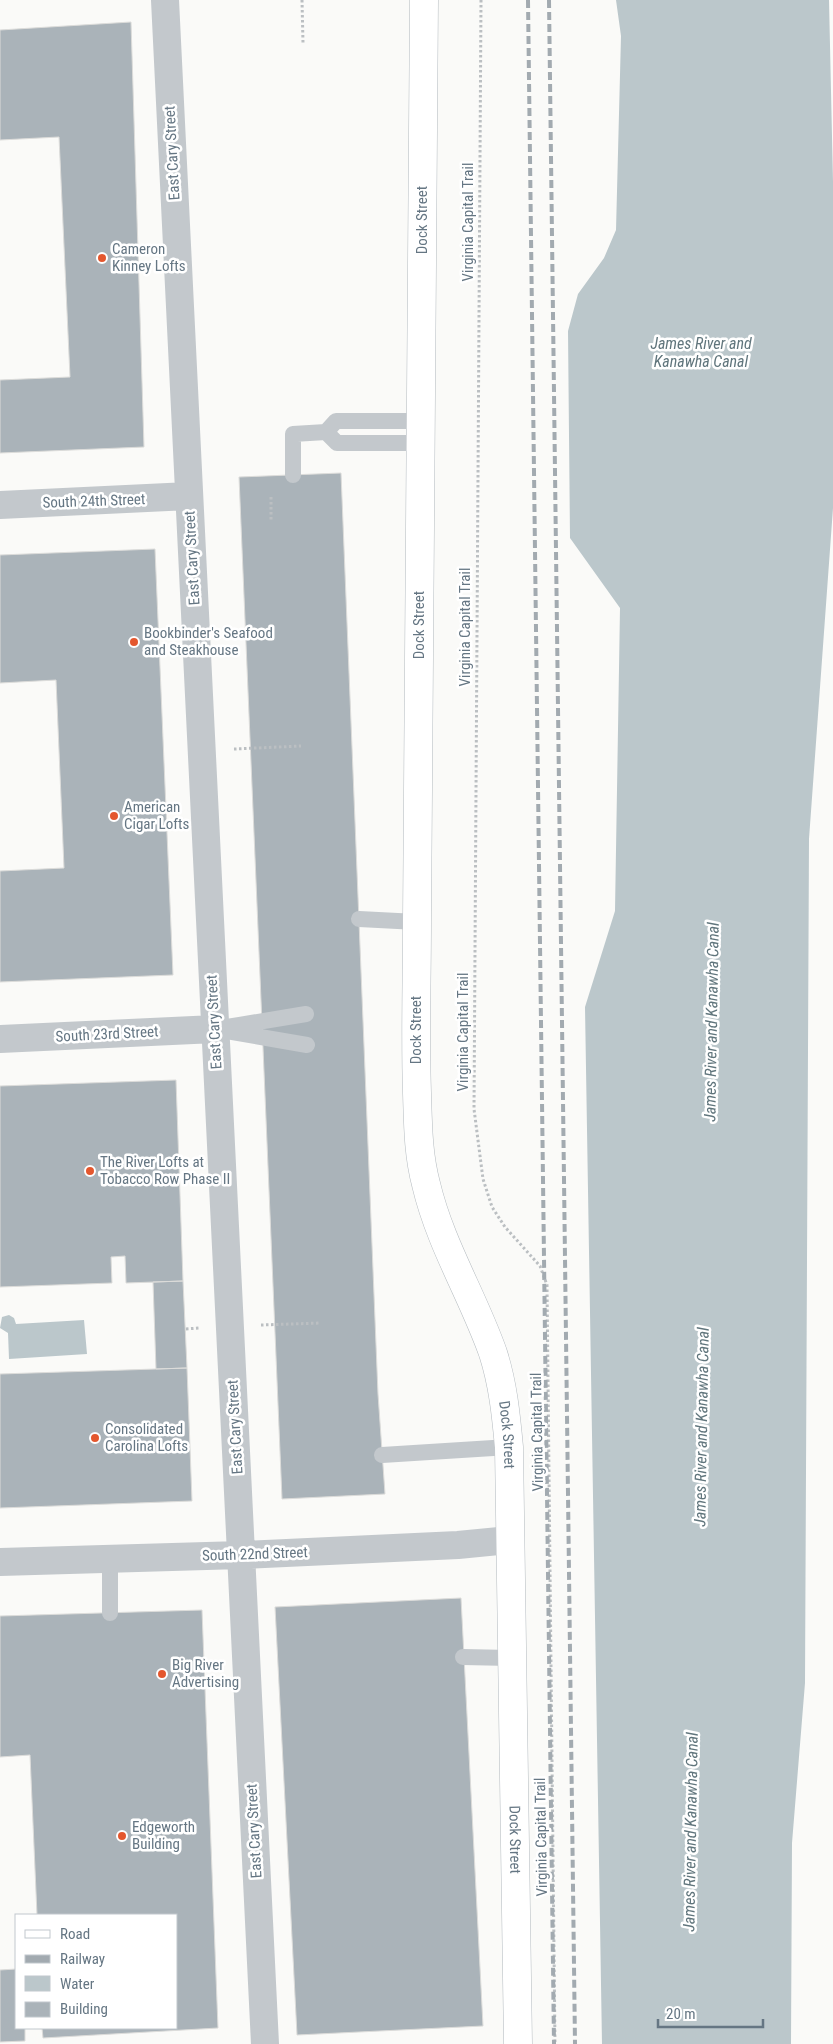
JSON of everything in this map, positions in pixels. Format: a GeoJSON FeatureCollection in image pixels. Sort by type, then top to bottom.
{"type":"FeatureCollection","features":[{"type":"Feature","properties":{"kind":"main road","name":"Dock Street"},"geometry":{"type":"LineString","coordinates":[[424,0],[416,1070],[418,1127],[426,1184],[451,1257],[493,1352],[502,1383],[509,1447],[518,2044]]}},
{"type":"Feature","properties":{"kind":"street","name":"East Cary Street"},"geometry":{"type":"LineString","coordinates":[[165,0],[265,2044]]}},
{"type":"Feature","properties":{"kind":"street","name":"South 24th Street"},"geometry":{"type":"LineString","coordinates":[[0,505],[189,496]]}},
{"type":"Feature","properties":{"kind":"street","name":"South 23rd Street"},"geometry":{"type":"LineString","coordinates":[[0,1039],[215,1030]]}},
{"type":"Feature","properties":{"kind":"street","name":"South 22nd Street"},"geometry":{"type":"LineString","coordinates":[[0,1562],[241,1555],[458,1545],[510,1540]]}},
{"type":"Feature","properties":{"kind":"lane"},"geometry":{"type":"LineString","coordinates":[[293,475],[293,434],[326,432],[336,421],[420,432]]}},
{"type":"Feature","properties":{"kind":"lane"},"geometry":{"type":"LineString","coordinates":[[326,432],[337,443],[420,432]]}},
{"type":"Feature","properties":{"kind":"lane"},"geometry":{"type":"LineString","coordinates":[[359,919],[417,922]]}},
{"type":"Feature","properties":{"kind":"lane"},"geometry":{"type":"LineString","coordinates":[[215,1030],[306,1014]]}},
{"type":"Feature","properties":{"kind":"lane"},"geometry":{"type":"LineString","coordinates":[[215,1030],[307,1045]]}},
{"type":"Feature","properties":{"kind":"lane"},"geometry":{"type":"LineString","coordinates":[[382,1454],[509,1447]]}},
{"type":"Feature","properties":{"kind":"lane"},"geometry":{"type":"LineString","coordinates":[[110,1559],[110,1613]]}},
{"type":"Feature","properties":{"kind":"lane"},"geometry":{"type":"LineString","coordinates":[[463,1657],[512,1658]]}},
{"type":"Feature","properties":{"kind":"path"},"geometry":{"type":"LineString","coordinates":[[302,0],[303,43]]}},
{"type":"Feature","properties":{"kind":"path","name":"Virginia Capital Trail"},"geometry":{"type":"LineString","coordinates":[[481,0],[474,1109],[483,1179],[492,1207],[505,1227],[540,1266],[547,1285],[555,2044]]}},
{"type":"Feature","properties":{"kind":"path"},"geometry":{"type":"LineString","coordinates":[[271,497],[271,521]]}},
{"type":"Feature","properties":{"kind":"path"},"geometry":{"type":"LineString","coordinates":[[228,749],[301,746]]}},
{"type":"Feature","properties":{"kind":"path"},"geometry":{"type":"LineString","coordinates":[[275,1324],[320,1323]]}},
{"type":"Feature","properties":{"kind":"path"},"geometry":{"type":"LineString","coordinates":[[186,1329],[202,1328]]}},
{"type":"Feature","properties":{"kind":"water","name":"James River and Kanawha Canal"},"geometry":{"type":"Polygon","coordinates":[[[616,0],[829,0],[833,182],[833,508],[809,839],[805,1683],[792,1843],[791,2044],[602,2044],[585,1007],[615,911],[620,608],[570,538],[568,331],[578,294],[604,258],[616,230],[621,36],[616,0]]]}},
{"type":"Feature","properties":{"kind":"water"},"geometry":{"type":"Polygon","coordinates":[[[9,1315],[14,1318],[16,1324],[84,1320],[87,1354],[9,1359],[8,1333],[0,1328],[2,1317],[9,1315]]]}},
{"type":"Feature","properties":{"kind":"building","name":"Cameron Kinney Lofts"},"geometry":{"type":"Polygon","coordinates":[[[131,22],[144,447],[0,453],[0,380],[70,377],[59,137],[0,140],[0,30],[131,22]]]}},
{"type":"Feature","properties":{"kind":"building"},"geometry":{"type":"Polygon","coordinates":[[[341,473],[378,1394],[385,1494],[282,1499],[239,477],[341,473]]]}},
{"type":"Feature","properties":{"kind":"building","name":"American Cigar Lofts"},"geometry":{"type":"Polygon","coordinates":[[[155,549],[173,975],[0,982],[0,871],[64,868],[56,680],[0,683],[0,555],[155,549]]]}},
{"type":"Feature","properties":{"kind":"building","name":"The River Lofts at Tobacco Row Phase II"},"geometry":{"type":"Polygon","coordinates":[[[176,1080],[183,1281],[126,1283],[125,1256],[111,1257],[112,1283],[0,1287],[0,1086],[176,1080]]]}},
{"type":"Feature","properties":{"kind":"building"},"geometry":{"type":"Polygon","coordinates":[[[183,1281],[187,1368],[156,1369],[153,1282],[183,1281]]]}},
{"type":"Feature","properties":{"kind":"building","name":"Consolidated Carolina Lofts"},"geometry":{"type":"Polygon","coordinates":[[[187,1368],[192,1501],[0,1508],[0,1374],[187,1368]]]}},
{"type":"Feature","properties":{"kind":"building"},"geometry":{"type":"Polygon","coordinates":[[[461,1598],[483,2026],[297,2035],[275,1607],[461,1598]]]}},
{"type":"Feature","properties":{"kind":"building","name":"Edgeworth Building"},"geometry":{"type":"Polygon","coordinates":[[[202,1610],[218,2028],[43,2038],[42,2029],[178,2029],[178,1914],[37,1914],[30,1755],[0,1757],[0,1616],[202,1610]]]}},
{"type":"Feature","properties":{"kind":"building"},"geometry":{"type":"Polygon","coordinates":[[[15,1969],[15,2029],[25,2029],[25,2041],[0,2042],[0,1970],[15,1969]]]}},
{"type":"Feature","properties":{"kind":"railway"},"geometry":{"type":"LineString","coordinates":[[528,0],[554,2044]]}},
{"type":"Feature","properties":{"kind":"railway"},"geometry":{"type":"LineString","coordinates":[[549,0],[575,2044]]}},
{"type":"Feature","properties":{"kind":"place","name":"Cameron Kinney Lofts"},"geometry":{"type":"Point","coordinates":[102,258]}},
{"type":"Feature","properties":{"kind":"place","name":"Bookbinder's Seafood and Steakhouse"},"geometry":{"type":"Point","coordinates":[134,642]}},
{"type":"Feature","properties":{"kind":"place","name":"American Cigar Lofts"},"geometry":{"type":"Point","coordinates":[114,816]}},
{"type":"Feature","properties":{"kind":"place","name":"The River Lofts at Tobacco Row Phase II"},"geometry":{"type":"Point","coordinates":[90,1171]}},
{"type":"Feature","properties":{"kind":"place","name":"Consolidated Carolina Lofts"},"geometry":{"type":"Point","coordinates":[95,1438]}},
{"type":"Feature","properties":{"kind":"place","name":"Big River Advertising"},"geometry":{"type":"Point","coordinates":[162,1674]}},
{"type":"Feature","properties":{"kind":"place","name":"Edgeworth Building"},"geometry":{"type":"Point","coordinates":[122,1836]}}]}
